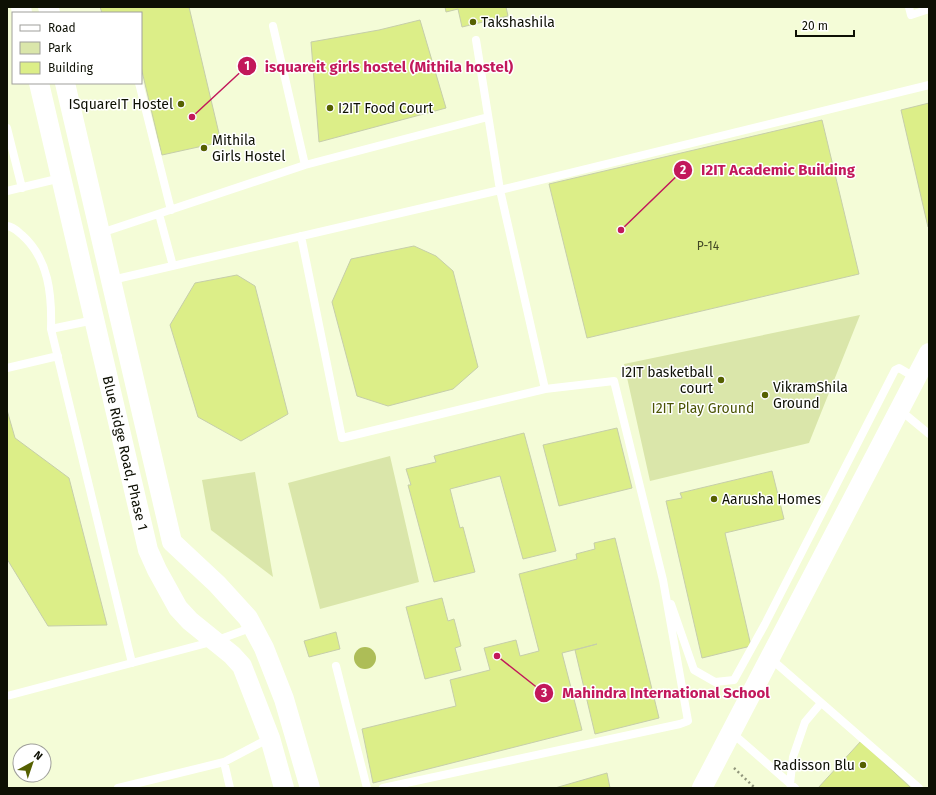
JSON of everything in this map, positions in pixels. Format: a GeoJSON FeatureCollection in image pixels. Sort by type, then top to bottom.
{"type":"FeatureCollection","features":[{"type":"Feature","properties":{"kind":"street","name":"Blue Ridge Road, Phase 1"},"geometry":{"type":"LineString","coordinates":[[39,84],[148,550],[178,608],[190,621],[215,641],[242,666],[270,738],[284,788]]}},
{"type":"Feature","properties":{"kind":"street","name":"Blue Ridge Road, Phase 1"},"geometry":{"type":"LineString","coordinates":[[66,84],[172,542],[232,598],[248,618],[272,667],[284,699],[310,788]]}},
{"type":"Feature","properties":{"kind":"street"},"geometry":{"type":"LineString","coordinates":[[702,788],[769,657],[929,354]]}},
{"type":"Feature","properties":{"kind":"lane"},"geometry":{"type":"LineString","coordinates":[[909,7],[911,15],[929,10]]}},
{"type":"Feature","properties":{"kind":"lane"},"geometry":{"type":"LineString","coordinates":[[273,26],[305,165]]}},
{"type":"Feature","properties":{"kind":"lane"},"geometry":{"type":"LineString","coordinates":[[476,40],[500,190],[545,388]]}},
{"type":"Feature","properties":{"kind":"lane"},"geometry":{"type":"LineString","coordinates":[[139,84],[171,210]]}},
{"type":"Feature","properties":{"kind":"lane"},"geometry":{"type":"LineString","coordinates":[[111,280],[500,190],[929,85]]}},
{"type":"Feature","properties":{"kind":"lane"},"geometry":{"type":"LineString","coordinates":[[100,234],[305,165],[488,117]]}},
{"type":"Feature","properties":{"kind":"lane"},"geometry":{"type":"LineString","coordinates":[[7,128],[22,188]]}},
{"type":"Feature","properties":{"kind":"lane"},"geometry":{"type":"LineString","coordinates":[[7,191],[61,178]]}},
{"type":"Feature","properties":{"kind":"lane"},"geometry":{"type":"LineString","coordinates":[[159,214],[172,266]]}},
{"type":"Feature","properties":{"kind":"lane"},"geometry":{"type":"LineString","coordinates":[[7,226],[13,227],[26,238],[43,263],[50,288],[51,329],[132,663]]}},
{"type":"Feature","properties":{"kind":"lane"},"geometry":{"type":"LineString","coordinates":[[301,236],[342,438],[545,388],[614,381],[663,580],[688,721],[680,724],[383,788]]}},
{"type":"Feature","properties":{"kind":"lane"},"geometry":{"type":"LineString","coordinates":[[51,329],[94,320]]}},
{"type":"Feature","properties":{"kind":"lane"},"geometry":{"type":"LineString","coordinates":[[7,368],[58,356]]}},
{"type":"Feature","properties":{"kind":"lane"},"geometry":{"type":"LineString","coordinates":[[663,580],[694,670],[715,682],[734,680],[765,624],[895,370],[899,368],[916,378]]}},
{"type":"Feature","properties":{"kind":"lane"},"geometry":{"type":"LineString","coordinates":[[899,409],[929,434]]}},
{"type":"Feature","properties":{"kind":"lane"},"geometry":{"type":"LineString","coordinates":[[7,696],[215,641],[253,627]]}},
{"type":"Feature","properties":{"kind":"lane"},"geometry":{"type":"LineString","coordinates":[[769,657],[919,788]]}},
{"type":"Feature","properties":{"kind":"lane"},"geometry":{"type":"LineString","coordinates":[[336,666],[367,788]]}},
{"type":"Feature","properties":{"kind":"lane"},"geometry":{"type":"LineString","coordinates":[[793,786],[793,757],[805,722],[821,703]]}},
{"type":"Feature","properties":{"kind":"lane"},"geometry":{"type":"LineString","coordinates":[[731,732],[793,786]]}},
{"type":"Feature","properties":{"kind":"lane"},"geometry":{"type":"LineString","coordinates":[[118,788],[224,762],[270,738]]}},
{"type":"Feature","properties":{"kind":"lane"},"geometry":{"type":"LineString","coordinates":[[224,762],[230,788]]}},
{"type":"Feature","properties":{"kind":"path"},"geometry":{"type":"LineString","coordinates":[[719,754],[756,788]]}},
{"type":"Feature","properties":{"kind":"green space","name":"I2IT Play Ground"},"geometry":{"type":"Polygon","coordinates":[[[860,315],[809,443],[650,481],[624,364],[860,315]]]}},
{"type":"Feature","properties":{"kind":"green space"},"geometry":{"type":"Polygon","coordinates":[[[390,456],[419,582],[320,609],[288,483],[390,456]]]}},
{"type":"Feature","properties":{"kind":"green space"},"geometry":{"type":"Polygon","coordinates":[[[255,472],[273,577],[211,530],[202,480],[255,472]]]}},
{"type":"Feature","properties":{"kind":"shaded area"},"geometry":{"type":"Polygon","coordinates":[[[365,647],[369,648],[375,654],[375,662],[369,668],[365,669],[361,668],[355,662],[354,658],[355,654],[361,648],[365,647]]]}},
{"type":"Feature","properties":{"kind":"building","name":"ISquareIT Hostel"},"geometry":{"type":"Polygon","coordinates":[[[100,7],[189,7],[221,142],[162,155],[142,71],[142,12],[102,12],[100,7]]]}},
{"type":"Feature","properties":{"kind":"building","name":"Takshashila"},"geometry":{"type":"Polygon","coordinates":[[[445,7],[506,7],[508,16],[462,27],[458,9],[446,12],[445,7]]]}},
{"type":"Feature","properties":{"kind":"building"},"geometry":{"type":"Polygon","coordinates":[[[420,20],[446,108],[319,142],[311,42],[379,30],[420,20]]]}},
{"type":"Feature","properties":{"kind":"building"},"geometry":{"type":"Polygon","coordinates":[[[929,103],[929,227],[928,227],[901,110],[929,103]]]}},
{"type":"Feature","properties":{"kind":"building"},"geometry":{"type":"Polygon","coordinates":[[[822,120],[859,274],[587,338],[549,184],[822,120]]]}},
{"type":"Feature","properties":{"kind":"building"},"geometry":{"type":"Polygon","coordinates":[[[414,246],[436,256],[453,271],[478,367],[453,389],[388,406],[357,396],[332,302],[351,259],[414,246]]]}},
{"type":"Feature","properties":{"kind":"building"},"geometry":{"type":"Polygon","coordinates":[[[237,275],[255,286],[288,414],[241,441],[198,417],[170,325],[195,283],[237,275]]]}},
{"type":"Feature","properties":{"kind":"building"},"geometry":{"type":"Polygon","coordinates":[[[7,410],[15,438],[69,478],[107,625],[48,626],[7,559],[7,410]]]}},
{"type":"Feature","properties":{"kind":"building"},"geometry":{"type":"Polygon","coordinates":[[[617,428],[632,488],[559,506],[543,445],[617,428]]]}},
{"type":"Feature","properties":{"kind":"building"},"geometry":{"type":"Polygon","coordinates":[[[524,433],[556,551],[523,559],[500,476],[450,489],[460,528],[463,527],[475,572],[434,582],[408,485],[411,485],[406,469],[436,462],[434,456],[524,433]]]}},
{"type":"Feature","properties":{"kind":"building"},"geometry":{"type":"Polygon","coordinates":[[[772,471],[784,519],[725,533],[751,646],[702,658],[666,501],[682,498],[680,493],[772,471]]]}},
{"type":"Feature","properties":{"kind":"building"},"geometry":{"type":"Polygon","coordinates":[[[615,538],[659,718],[595,734],[575,650],[597,644],[562,653],[582,730],[373,783],[362,729],[456,706],[450,680],[490,670],[484,648],[516,640],[520,656],[539,651],[519,574],[577,559],[576,554],[595,549],[594,543],[615,538]]]}},
{"type":"Feature","properties":{"kind":"building"},"geometry":{"type":"Polygon","coordinates":[[[442,598],[448,621],[454,619],[461,646],[455,648],[461,670],[425,679],[406,607],[442,598]]]}},
{"type":"Feature","properties":{"kind":"building"},"geometry":{"type":"Polygon","coordinates":[[[336,632],[340,649],[309,657],[304,641],[336,632]]]}},
{"type":"Feature","properties":{"kind":"building","name":"Radisson Blu"},"geometry":{"type":"Polygon","coordinates":[[[861,741],[911,788],[818,788],[861,741]]]}},
{"type":"Feature","properties":{"kind":"building"},"geometry":{"type":"Polygon","coordinates":[[[607,773],[610,788],[555,788],[607,773]]]}},
{"type":"Feature","properties":{"kind":"place","name":"Takshashila"},"geometry":{"type":"Point","coordinates":[473,22]}},
{"type":"Feature","properties":{"kind":"place","name":"ISquareIT Hostel"},"geometry":{"type":"Point","coordinates":[181,104]}},
{"type":"Feature","properties":{"kind":"place","name":"I2IT Food Court"},"geometry":{"type":"Point","coordinates":[330,108]}},
{"type":"Feature","properties":{"kind":"place","name":"isquareit girls hostel (Mithila hostel)"},"geometry":{"type":"Point","coordinates":[192,117]}},
{"type":"Feature","properties":{"kind":"place","name":"Mithila Girls Hostel"},"geometry":{"type":"Point","coordinates":[204,148]}},
{"type":"Feature","properties":{"kind":"place","name":"I2IT Academic Building"},"geometry":{"type":"Point","coordinates":[621,230]}},
{"type":"Feature","properties":{"kind":"place","name":"I2IT basketball court"},"geometry":{"type":"Point","coordinates":[721,380]}},
{"type":"Feature","properties":{"kind":"place","name":"VikramShila Ground"},"geometry":{"type":"Point","coordinates":[765,395]}},
{"type":"Feature","properties":{"kind":"place","name":"Aarusha Homes"},"geometry":{"type":"Point","coordinates":[714,499]}},
{"type":"Feature","properties":{"kind":"place","name":"Mahindra International School"},"geometry":{"type":"Point","coordinates":[497,656]}},
{"type":"Feature","properties":{"kind":"place","name":"Radisson Blu"},"geometry":{"type":"Point","coordinates":[863,765]}}]}
